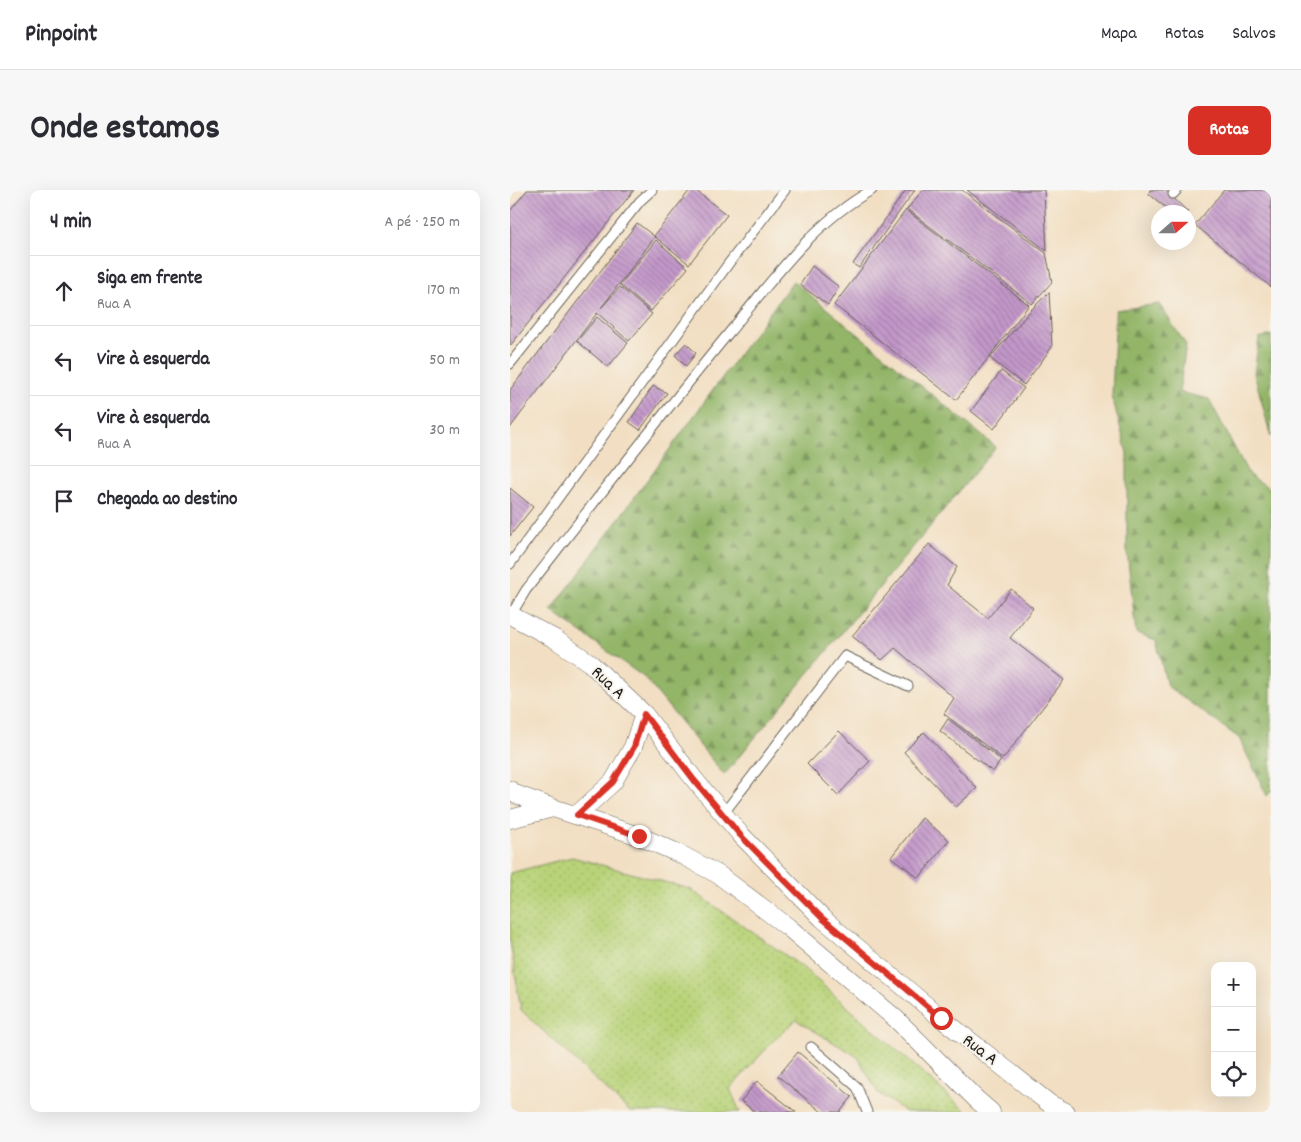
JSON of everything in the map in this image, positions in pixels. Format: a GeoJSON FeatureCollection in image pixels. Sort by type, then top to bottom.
{"type":"FeatureCollection","features":[{"type":"Feature","properties":{"kind":"street","name":"Rua A"},"geometry":{"type":"LineString","coordinates":[[511,615],[555,639],[590,663],[644,714],[741,836],[822,918],[941,1018],[1050,1104],[1066,1112]]}},
{"type":"Feature","properties":{"kind":"street"},"geometry":{"type":"LineString","coordinates":[[577,815],[613,782],[634,747],[644,714]]}},
{"type":"Feature","properties":{"kind":"street","name":"Rua A"},"geometry":{"type":"LineString","coordinates":[[510,790],[515,794],[553,808],[639,836],[719,874],[788,926],[896,1019],[991,1112]]}},
{"type":"Feature","properties":{"kind":"street"},"geometry":{"type":"LineString","coordinates":[[510,820],[553,808]]}},
{"type":"Feature","properties":{"kind":"lane"},"geometry":{"type":"LineString","coordinates":[[510,364],[640,201],[652,190]]}},
{"type":"Feature","properties":{"kind":"lane"},"geometry":{"type":"LineString","coordinates":[[510,564],[785,190]]}},
{"type":"Feature","properties":{"kind":"lane"},"geometry":{"type":"LineString","coordinates":[[511,615],[526,590],[678,394],[798,250],[833,218],[872,190]]}},
{"type":"Feature","properties":{"kind":"lane"},"geometry":{"type":"LineString","coordinates":[[723,814],[845,656],[908,686]]}},
{"type":"Feature","properties":{"kind":"lane"},"geometry":{"type":"LineString","coordinates":[[811,1047],[856,1086],[867,1112]]}},
{"type":"Feature","properties":{"kind":"green space"},"geometry":{"type":"Polygon","coordinates":[[[793,281],[996,447],[724,775],[645,678],[551,611],[793,281]]]}},
{"type":"Feature","properties":{"kind":"green space"},"geometry":{"type":"Polygon","coordinates":[[[1159,304],[1186,345],[1179,392],[1209,399],[1249,475],[1271,489],[1271,792],[1267,796],[1239,738],[1167,686],[1156,640],[1136,633],[1127,551],[1127,453],[1112,396],[1116,310],[1159,304]]]}},
{"type":"Feature","properties":{"kind":"green space"},"geometry":{"type":"Polygon","coordinates":[[[1271,335],[1271,437],[1254,373],[1259,338],[1271,335]]]}},
{"type":"Feature","properties":{"kind":"green space"},"geometry":{"type":"Polygon","coordinates":[[[572,857],[690,889],[801,966],[967,1112],[906,1112],[878,1093],[858,1057],[796,1020],[773,1041],[730,1089],[740,1112],[630,1112],[521,1010],[510,941],[510,873],[572,857]]]}},
{"type":"Feature","properties":{"kind":"building"},"geometry":{"type":"Polygon","coordinates":[[[527,190],[634,190],[510,346],[510,211],[527,190]]]}},
{"type":"Feature","properties":{"kind":"building"},"geometry":{"type":"Polygon","coordinates":[[[690,190],[695,190],[727,215],[689,264],[654,236],[690,190]]]}},
{"type":"Feature","properties":{"kind":"building"},"geometry":{"type":"Polygon","coordinates":[[[906,190],[915,190],[859,268],[853,264],[906,190]]]}},
{"type":"Feature","properties":{"kind":"building"},"geometry":{"type":"Polygon","coordinates":[[[923,190],[962,190],[1046,253],[1052,282],[1032,304],[907,209],[923,190]]]}},
{"type":"Feature","properties":{"kind":"building"},"geometry":{"type":"Polygon","coordinates":[[[967,190],[1044,190],[1047,251],[967,190]]]}},
{"type":"Feature","properties":{"kind":"building"},"geometry":{"type":"Polygon","coordinates":[[[1150,190],[1165,190],[1181,205],[1162,205],[1149,194],[1150,190]]]}},
{"type":"Feature","properties":{"kind":"building"},"geometry":{"type":"Polygon","coordinates":[[[1224,190],[1271,190],[1271,287],[1196,226],[1224,190]]]}},
{"type":"Feature","properties":{"kind":"building"},"geometry":{"type":"Polygon","coordinates":[[[906,210],[1029,305],[956,400],[834,305],[906,210]]]}},
{"type":"Feature","properties":{"kind":"building"},"geometry":{"type":"Polygon","coordinates":[[[637,223],[655,237],[601,308],[620,287],[652,314],[629,341],[597,313],[510,428],[510,390],[637,223]]]}},
{"type":"Feature","properties":{"kind":"building"},"geometry":{"type":"Polygon","coordinates":[[[656,240],[688,268],[651,311],[620,285],[656,240]]]}},
{"type":"Feature","properties":{"kind":"building"},"geometry":{"type":"Polygon","coordinates":[[[812,266],[839,287],[828,305],[800,285],[812,266]]]}},
{"type":"Feature","properties":{"kind":"building"},"geometry":{"type":"Polygon","coordinates":[[[1049,292],[1052,347],[1024,385],[990,358],[1049,292]]]}},
{"type":"Feature","properties":{"kind":"building"},"geometry":{"type":"Polygon","coordinates":[[[597,317],[628,343],[608,367],[577,341],[597,317]]]}},
{"type":"Feature","properties":{"kind":"building"},"geometry":{"type":"Polygon","coordinates":[[[686,343],[696,353],[686,366],[675,355],[686,343]]]}},
{"type":"Feature","properties":{"kind":"building"},"geometry":{"type":"Polygon","coordinates":[[[1001,371],[1024,388],[994,429],[971,411],[1001,371]]]}},
{"type":"Feature","properties":{"kind":"building"},"geometry":{"type":"Polygon","coordinates":[[[653,386],[667,393],[640,430],[629,422],[653,386]]]}},
{"type":"Feature","properties":{"kind":"building"},"geometry":{"type":"Polygon","coordinates":[[[510,488],[533,507],[510,536],[510,488]]]}},
{"type":"Feature","properties":{"kind":"building"},"geometry":{"type":"Polygon","coordinates":[[[929,544],[957,567],[947,585],[988,618],[1011,589],[1033,608],[1010,638],[1064,680],[1003,759],[944,714],[954,698],[895,648],[882,660],[852,636],[929,544]]]}},
{"type":"Feature","properties":{"kind":"building"},"geometry":{"type":"Polygon","coordinates":[[[948,719],[1001,760],[993,772],[940,731],[948,719]]]}},
{"type":"Feature","properties":{"kind":"building"},"geometry":{"type":"Polygon","coordinates":[[[839,731],[870,761],[838,795],[807,764],[839,731]]]}},
{"type":"Feature","properties":{"kind":"building"},"geometry":{"type":"Polygon","coordinates":[[[924,732],[977,788],[956,807],[904,752],[924,732]]]}},
{"type":"Feature","properties":{"kind":"building"},"geometry":{"type":"Polygon","coordinates":[[[922,818],[949,840],[919,878],[891,857],[922,818]]]}},
{"type":"Feature","properties":{"kind":"building"},"geometry":{"type":"Polygon","coordinates":[[[798,1052],[852,1097],[840,1112],[822,1112],[778,1076],[798,1052]]]}},
{"type":"Feature","properties":{"kind":"building"},"geometry":{"type":"Polygon","coordinates":[[[757,1081],[796,1112],[755,1112],[741,1101],[757,1081]]]}},
{"type":"Feature","properties":{"kind":"route"},"geometry":{"type":"LineString","coordinates":[[639,836],[577,815],[613,782],[634,747],[644,714],[694,780],[741,836],[822,918],[941,1018]]}}]}
